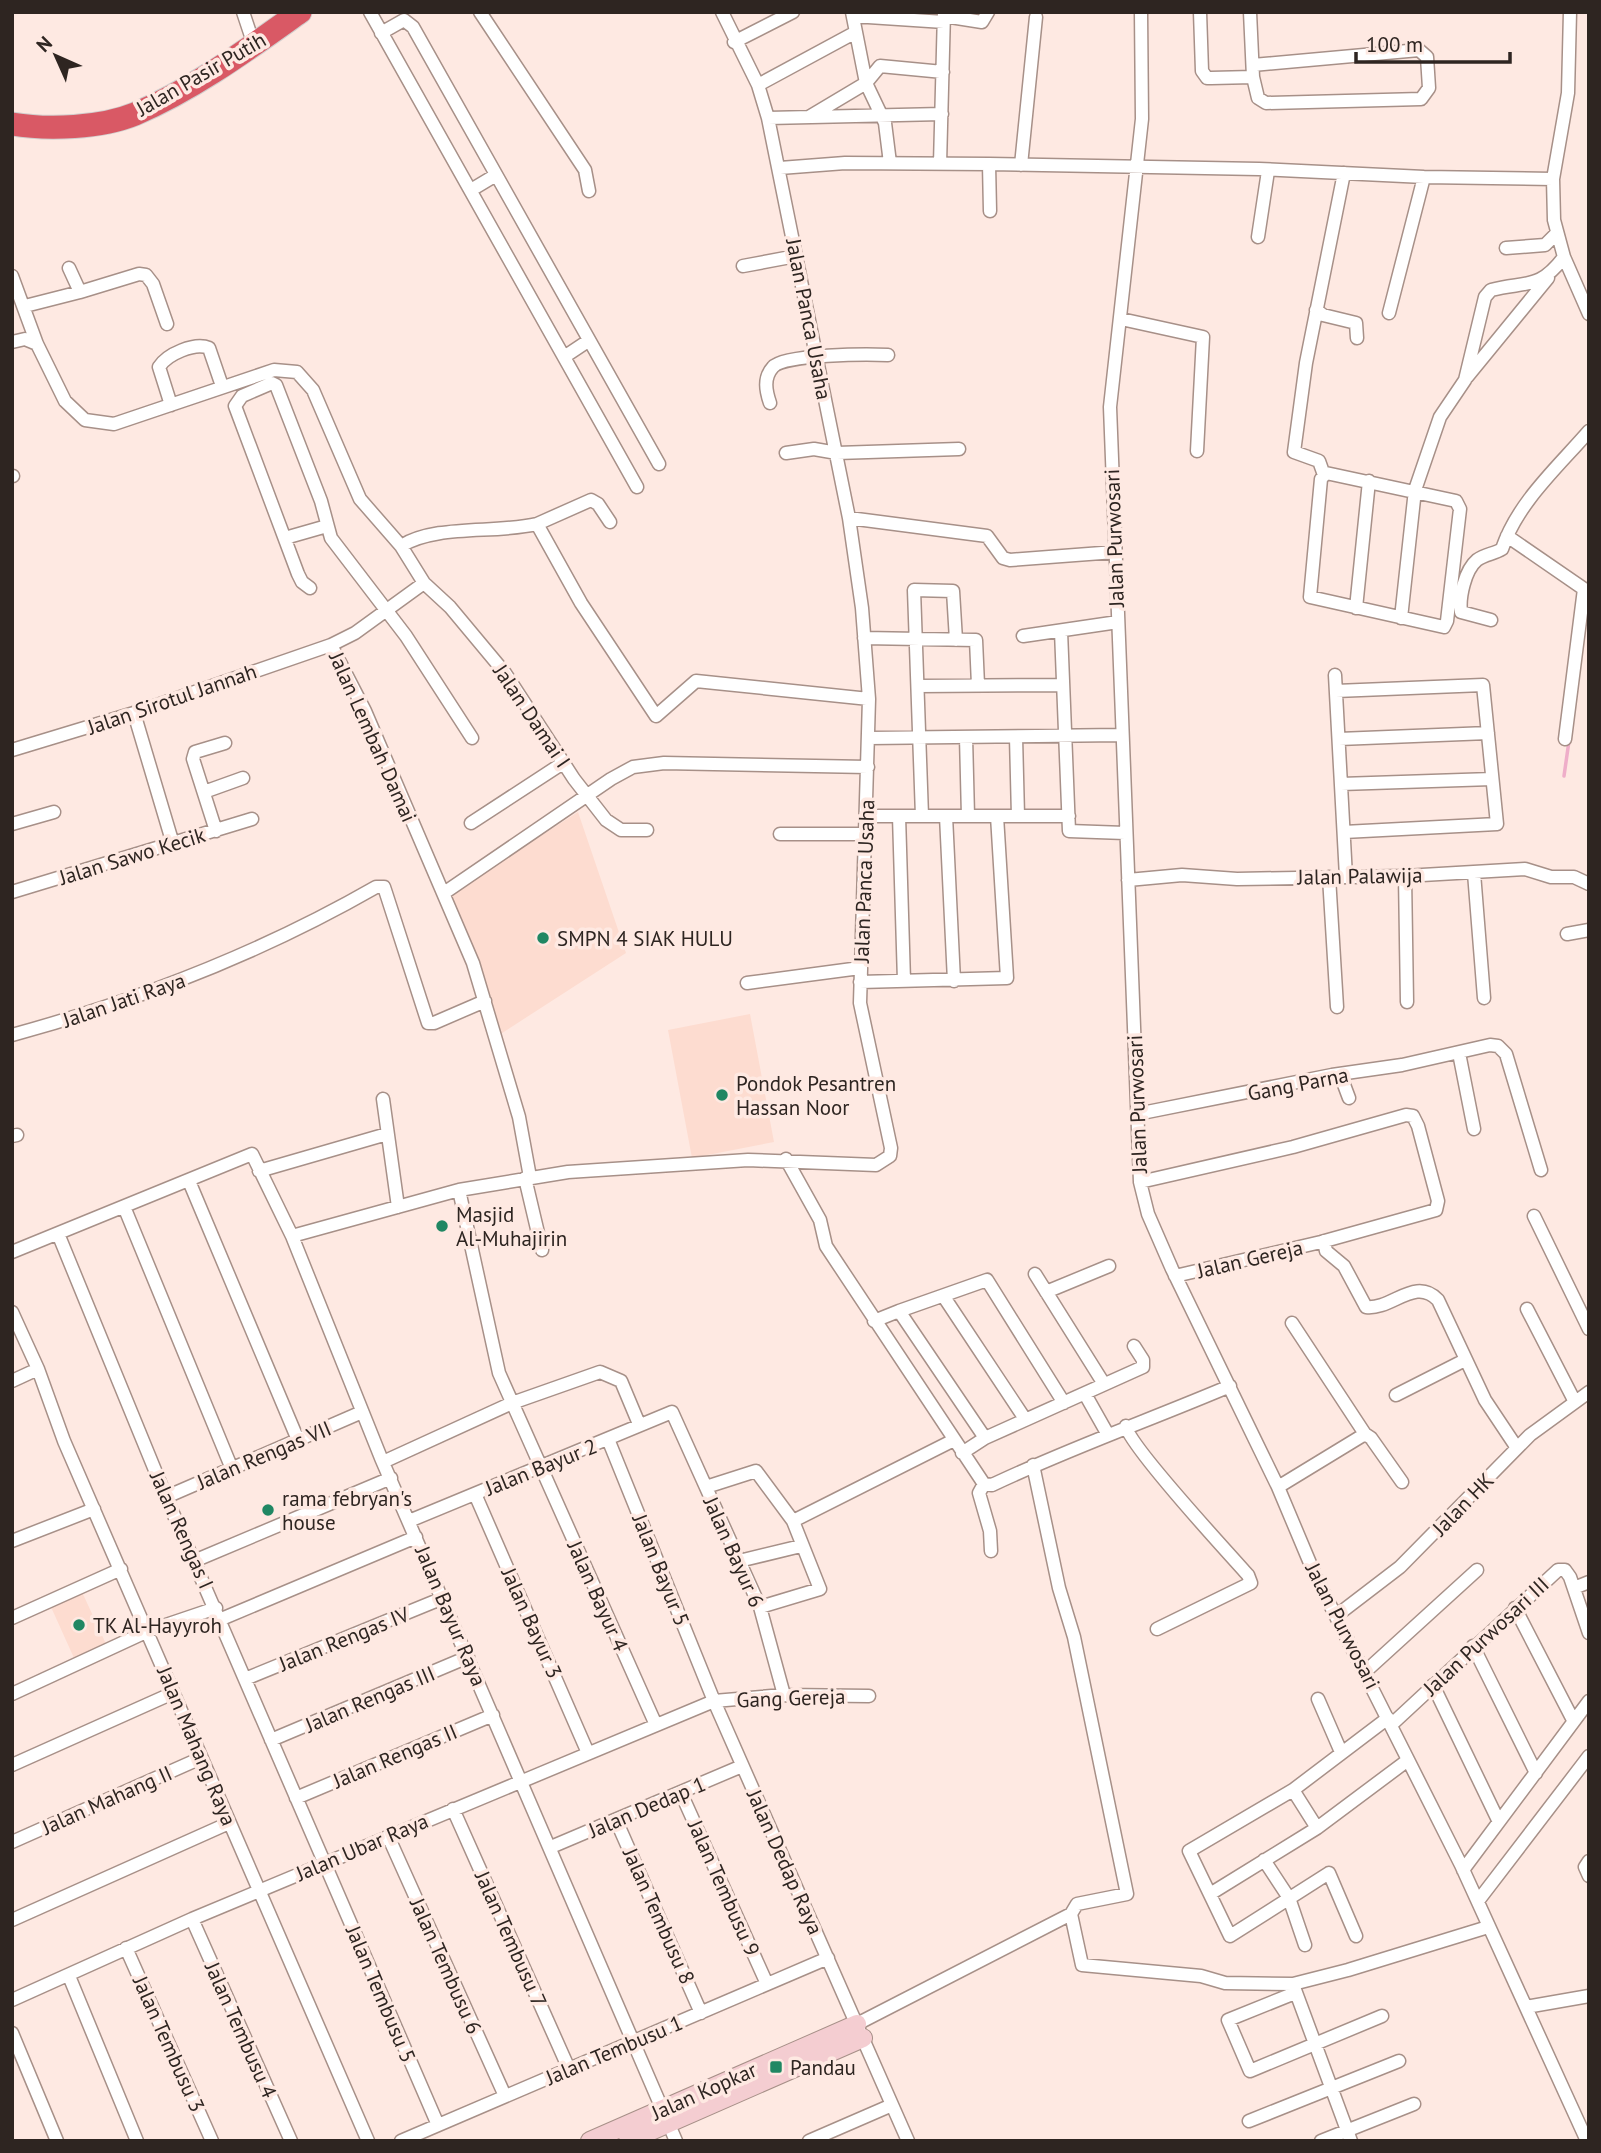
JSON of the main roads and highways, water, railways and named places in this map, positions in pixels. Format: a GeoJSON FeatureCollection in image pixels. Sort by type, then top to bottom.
{"type":"FeatureCollection","features":[{"type":"Feature","properties":{"kind":"highway","name":"Jalan Pasir Putih"},"geometry":{"type":"LineString","coordinates":[[12,124],[40,128],[82,125],[133,115],[194,83],[300,12]]}},
{"type":"Feature","properties":{"kind":"waterway"},"geometry":{"type":"LineString","coordinates":[[1564,776],[1569,741]]}},
{"type":"Feature","properties":{"kind":"place","name":"SMPN 4 SIAK HULU"},"geometry":{"type":"Point","coordinates":[543,938]}},
{"type":"Feature","properties":{"kind":"place","name":"Pondok Pesantren Hassan Noor"},"geometry":{"type":"Point","coordinates":[722,1095]}},
{"type":"Feature","properties":{"kind":"place","name":"Masjid Al-Muhajirin"},"geometry":{"type":"Point","coordinates":[442,1226]}},
{"type":"Feature","properties":{"kind":"place","name":"rama febryan's house"},"geometry":{"type":"Point","coordinates":[268,1510]}},
{"type":"Feature","properties":{"kind":"place","name":"TK Al-Hayyroh"},"geometry":{"type":"Point","coordinates":[79,1625]}},
{"type":"Feature","properties":{"kind":"place","name":"Pandau"},"geometry":{"type":"Point","coordinates":[776,2067]}}]}
